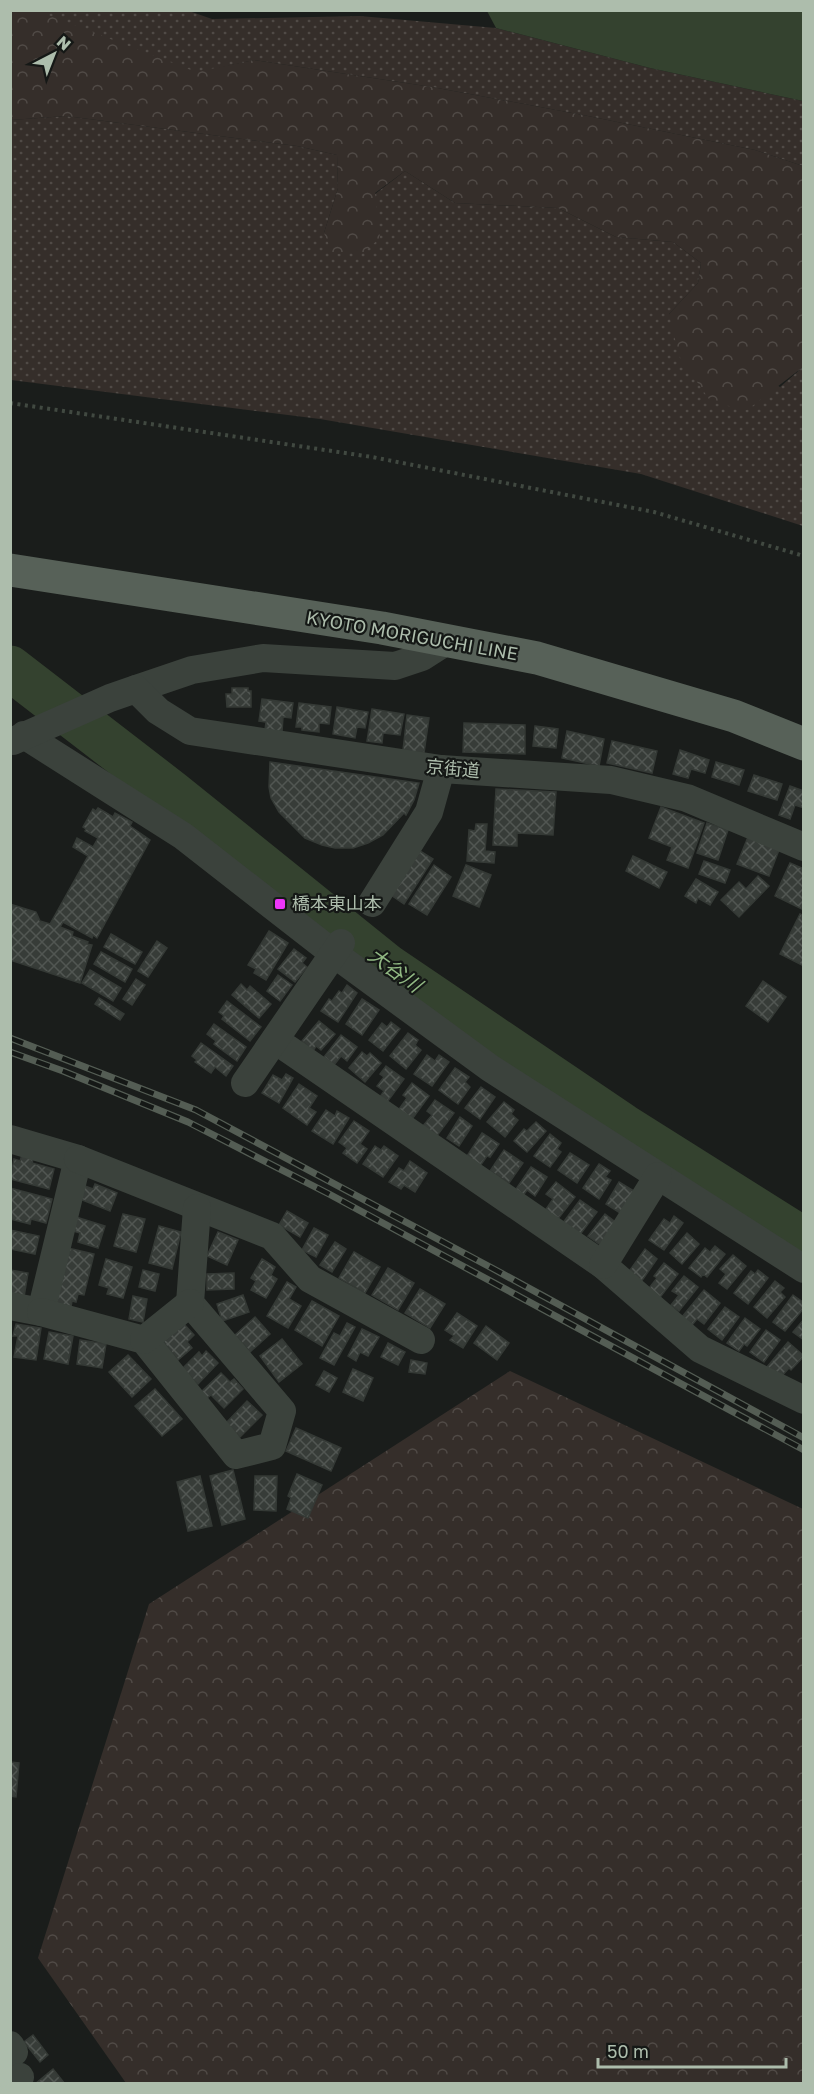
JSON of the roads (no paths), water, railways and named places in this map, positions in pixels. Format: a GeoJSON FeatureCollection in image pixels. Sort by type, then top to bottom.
{"type":"FeatureCollection","features":[{"type":"Feature","properties":{"kind":"main road","name":"KYOTO MORIGUCHI LINE"},"geometry":{"type":"LineString","coordinates":[[10,570],[382,628],[537,658],[734,716],[804,744]]}},
{"type":"Feature","properties":{"kind":"street"},"geometry":{"type":"LineString","coordinates":[[17,739],[110,698],[192,670],[263,658],[394,666],[422,657],[447,640]]}},
{"type":"Feature","properties":{"kind":"street","name":"京街道"},"geometry":{"type":"LineString","coordinates":[[136,689],[158,711],[190,731],[441,769],[611,780],[687,798],[804,847]]}},
{"type":"Feature","properties":{"kind":"street"},"geometry":{"type":"LineString","coordinates":[[17,739],[183,836],[337,948],[490,1068],[804,1269]]}},
{"type":"Feature","properties":{"kind":"street"},"geometry":{"type":"LineString","coordinates":[[372,903],[429,812],[441,769]]}},
{"type":"Feature","properties":{"kind":"street"},"geometry":{"type":"LineString","coordinates":[[245,1083],[337,948]]}},
{"type":"Feature","properties":{"kind":"street"},"geometry":{"type":"LineString","coordinates":[[275,1040],[603,1265],[700,1349],[804,1400]]}},
{"type":"Feature","properties":{"kind":"street"},"geometry":{"type":"LineString","coordinates":[[10,1139],[78,1159],[272,1236],[310,1279],[421,1340]]}},
{"type":"Feature","properties":{"kind":"street"},"geometry":{"type":"LineString","coordinates":[[41,1312],[78,1159]]}},
{"type":"Feature","properties":{"kind":"street"},"geometry":{"type":"LineString","coordinates":[[603,1265],[658,1176]]}},
{"type":"Feature","properties":{"kind":"street"},"geometry":{"type":"LineString","coordinates":[[10,1306],[41,1312],[144,1340],[236,1455],[272,1446],[282,1411],[190,1303],[197,1208]]}},
{"type":"Feature","properties":{"kind":"street"},"geometry":{"type":"LineString","coordinates":[[144,1340],[190,1303]]}},
{"type":"Feature","properties":{"kind":"waterway","name":"大谷川"},"geometry":{"type":"LineString","coordinates":[[10,668],[172,793],[388,967],[623,1126],[804,1240]]}},
{"type":"Feature","properties":{"kind":"railway"},"geometry":{"type":"LineString","coordinates":[[10,1038],[196,1110],[804,1438]]}},
{"type":"Feature","properties":{"kind":"railway"},"geometry":{"type":"LineString","coordinates":[[10,1052],[188,1122],[329,1194],[804,1450]]}},
{"type":"Feature","properties":{"kind":"place","name":"橋本東山本"},"geometry":{"type":"Point","coordinates":[280,904]}}]}
